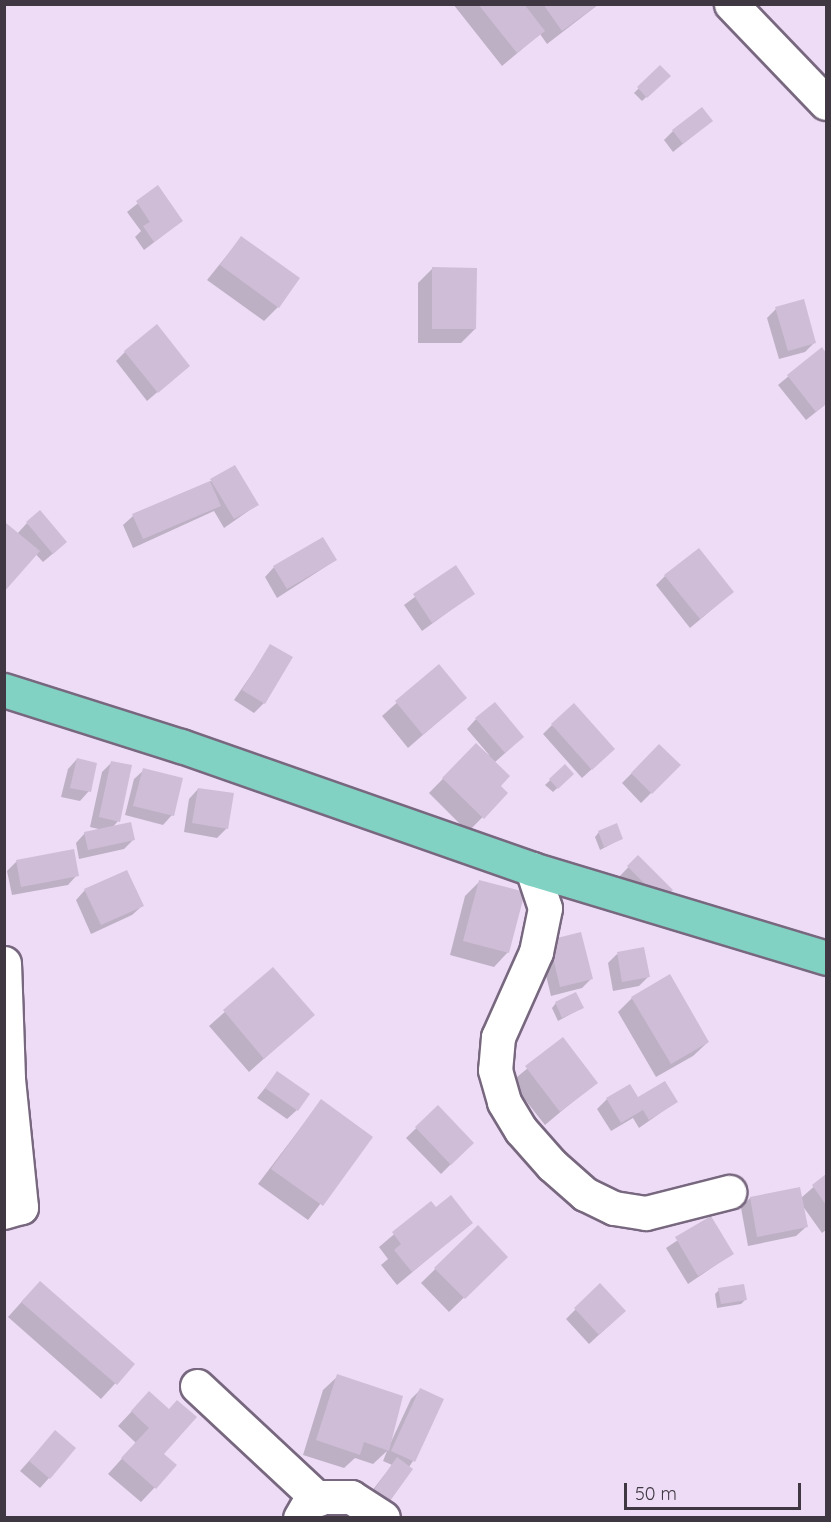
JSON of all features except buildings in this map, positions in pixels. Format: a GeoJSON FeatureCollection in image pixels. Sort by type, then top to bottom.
{"type":"FeatureCollection","features":[{"type":"Feature","properties":{"kind":"main road"},"geometry":{"type":"LineString","coordinates":[[4,690],[181,746],[532,868],[826,958]]}},
{"type":"Feature","properties":{"kind":"street"},"geometry":{"type":"LineString","coordinates":[[731,4],[826,103]]}},
{"type":"Feature","properties":{"kind":"street"},"geometry":{"type":"LineString","coordinates":[[532,868],[545,908],[536,952],[498,1037],[495,1070],[504,1102],[522,1130],[552,1165],[585,1194],[614,1208],[646,1213],[729,1192]]}},
{"type":"Feature","properties":{"kind":"street"},"geometry":{"type":"LineString","coordinates":[[4,963],[8,1079],[21,1207],[4,1212]]}},
{"type":"Feature","properties":{"kind":"street"},"geometry":{"type":"LineString","coordinates":[[198,1386],[309,1508],[351,1497],[382,1518]]}}]}
